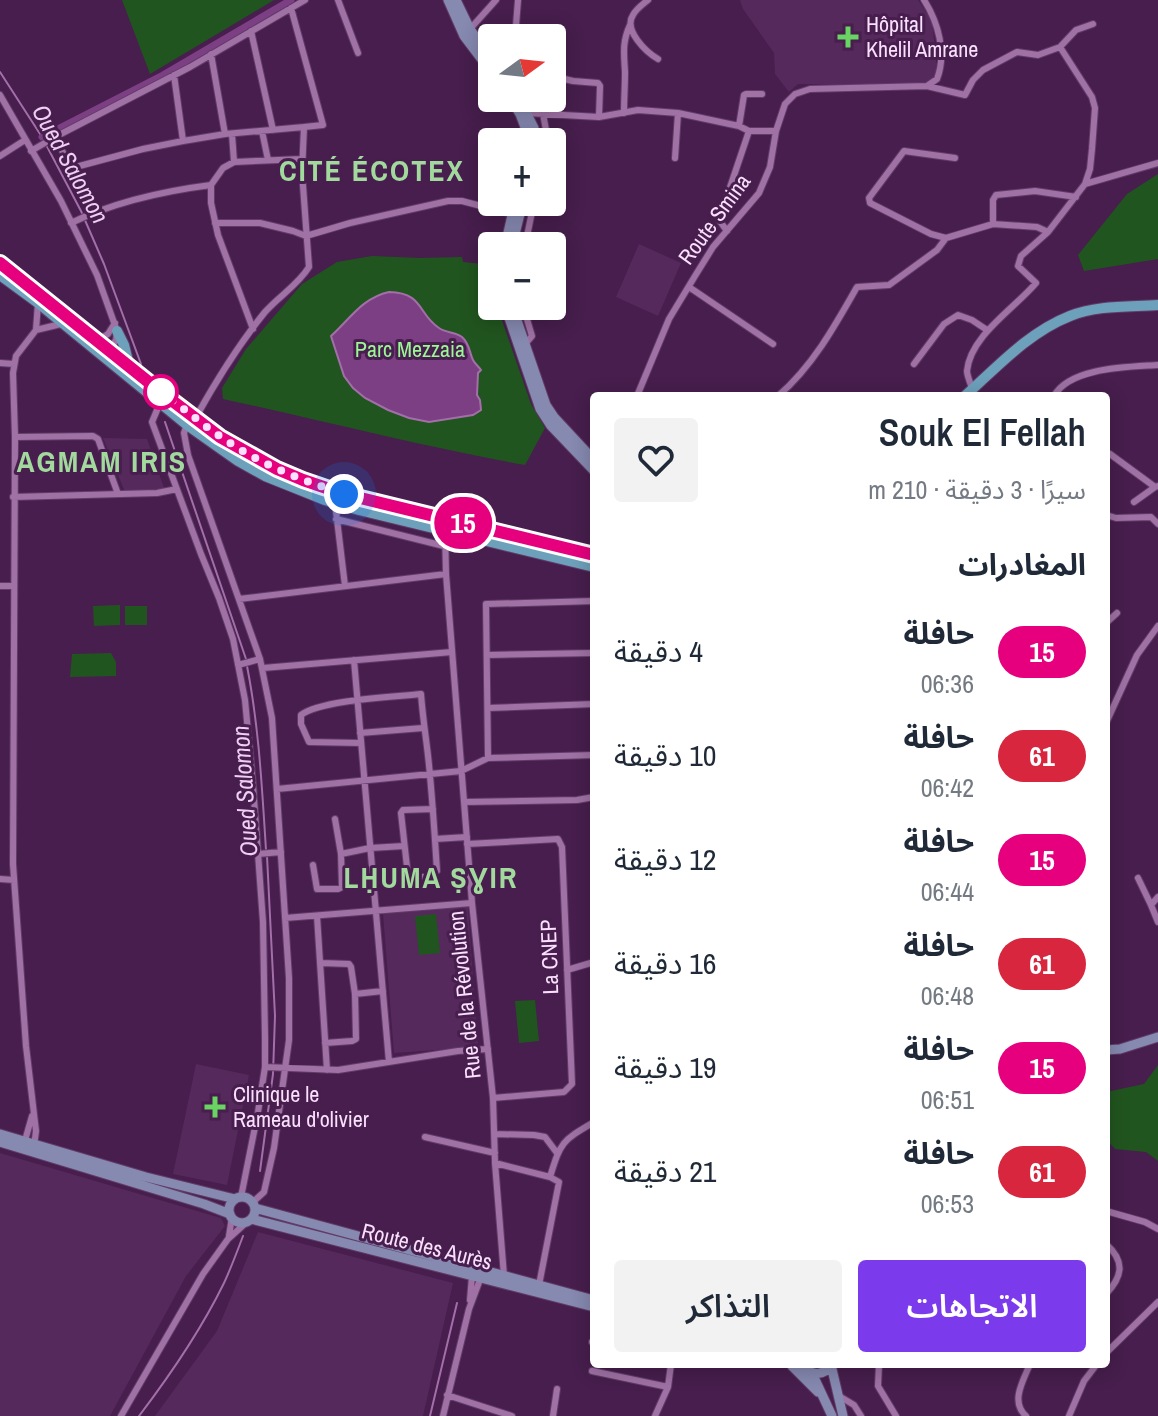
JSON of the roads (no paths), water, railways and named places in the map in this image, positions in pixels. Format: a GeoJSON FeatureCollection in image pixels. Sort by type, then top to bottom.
{"type":"FeatureCollection","features":[{"type":"Feature","properties":{"kind":"main road"},"geometry":{"type":"LineString","coordinates":[[0,263],[97,340],[105,353],[160,403],[234,446],[303,480],[590,566]]}},
{"type":"Feature","properties":{"kind":"main road"},"geometry":{"type":"LineString","coordinates":[[0,275],[61,324],[129,365],[192,424],[238,461],[265,476],[335,503],[590,554]]}},
{"type":"Feature","properties":{"kind":"main road"},"geometry":{"type":"LineString","coordinates":[[968,392],[1013,352],[1071,315],[1158,305]]}},
{"type":"Feature","properties":{"kind":"main road"},"geometry":{"type":"LineString","coordinates":[[116,327],[129,365]]}},
{"type":"Feature","properties":{"kind":"street"},"geometry":{"type":"LineString","coordinates":[[31,151],[147,85],[174,75],[305,0]]}},
{"type":"Feature","properties":{"kind":"street"},"geometry":{"type":"LineString","coordinates":[[338,0],[358,53]]}},
{"type":"Feature","properties":{"kind":"street"},"geometry":{"type":"LineString","coordinates":[[448,0],[464,36],[478,54]]}},
{"type":"Feature","properties":{"kind":"street"},"geometry":{"type":"LineString","coordinates":[[456,0],[478,40]]}},
{"type":"Feature","properties":{"kind":"street"},"geometry":{"type":"LineString","coordinates":[[470,29],[496,0]]}},
{"type":"Feature","properties":{"kind":"street"},"geometry":{"type":"LineString","coordinates":[[516,24],[518,0]]}},
{"type":"Feature","properties":{"kind":"street"},"geometry":{"type":"LineString","coordinates":[[624,113],[624,39],[631,17],[648,0]]}},
{"type":"Feature","properties":{"kind":"street"},"geometry":{"type":"LineString","coordinates":[[924,0],[937,22],[940,51],[940,73],[927,86]]}},
{"type":"Feature","properties":{"kind":"street"},"geometry":{"type":"LineString","coordinates":[[72,168],[183,141],[323,125],[291,8]]}},
{"type":"Feature","properties":{"kind":"street"},"geometry":{"type":"LineString","coordinates":[[968,392],[967,373],[973,352],[987,330],[1023,299],[1036,283],[1018,266],[1021,256],[1058,221],[1085,184],[1090,169],[1095,108],[1092,97],[1060,47],[1076,30],[1093,24]]}},
{"type":"Feature","properties":{"kind":"street"},"geometry":{"type":"LineString","coordinates":[[630,25],[648,53],[658,59]]}},
{"type":"Feature","properties":{"kind":"street"},"geometry":{"type":"LineString","coordinates":[[251,31],[273,130]]}},
{"type":"Feature","properties":{"kind":"street","name":"Route Smina"},"geometry":{"type":"LineString","coordinates":[[639,392],[669,319],[713,247],[759,193],[770,167],[779,119],[788,100],[802,90],[927,86],[965,95],[983,70],[1017,52],[1038,55],[1060,47]]}},
{"type":"Feature","properties":{"kind":"street"},"geometry":{"type":"LineString","coordinates":[[211,54],[234,162]]}},
{"type":"Feature","properties":{"kind":"street"},"geometry":{"type":"LineString","coordinates":[[174,75],[183,141]]}},
{"type":"Feature","properties":{"kind":"street"},"geometry":{"type":"LineString","coordinates":[[566,79],[598,83],[599,117]]}},
{"type":"Feature","properties":{"kind":"street"},"geometry":{"type":"LineString","coordinates":[[739,126],[744,95],[762,94]]}},
{"type":"Feature","properties":{"kind":"street"},"geometry":{"type":"LineString","coordinates":[[0,95],[73,222],[97,275],[116,327],[116,340],[105,353]]}},
{"type":"Feature","properties":{"kind":"street"},"geometry":{"type":"LineString","coordinates":[[534,128],[527,113],[599,117],[638,110],[678,113],[749,131],[776,131]]}},
{"type":"Feature","properties":{"kind":"street"},"geometry":{"type":"LineString","coordinates":[[675,158],[678,113]]}},
{"type":"Feature","properties":{"kind":"street"},"geometry":{"type":"LineString","coordinates":[[543,114],[546,128]]}},
{"type":"Feature","properties":{"kind":"street"},"geometry":{"type":"LineString","coordinates":[[58,125],[80,193],[93,213]]}},
{"type":"Feature","properties":{"kind":"street"},"geometry":{"type":"LineString","coordinates":[[254,1205],[264,1192],[274,1148],[289,1040],[289,978],[272,718],[263,668],[188,455],[184,433],[267,309],[309,267],[302,159],[304,127]]}},
{"type":"Feature","properties":{"kind":"street"},"geometry":{"type":"LineString","coordinates":[[262,131],[268,160]]}},
{"type":"Feature","properties":{"kind":"street"},"geometry":{"type":"LineString","coordinates":[[727,231],[719,220],[749,131]]}},
{"type":"Feature","properties":{"kind":"street"},"geometry":{"type":"LineString","coordinates":[[0,156],[25,140]]}},
{"type":"Feature","properties":{"kind":"street"},"geometry":{"type":"LineString","coordinates":[[955,158],[904,151],[869,198],[870,203],[931,234],[946,238],[993,224],[1037,227],[1048,232]]}},
{"type":"Feature","properties":{"kind":"street"},"geometry":{"type":"LineString","coordinates":[[253,329],[215,223],[211,185],[223,168],[234,162],[302,159]]}},
{"type":"Feature","properties":{"kind":"street"},"geometry":{"type":"LineString","coordinates":[[1085,184],[1158,163]]}},
{"type":"Feature","properties":{"kind":"street"},"geometry":{"type":"LineString","coordinates":[[73,222],[155,195],[211,185]]}},
{"type":"Feature","properties":{"kind":"street"},"geometry":{"type":"LineString","coordinates":[[993,224],[993,200],[996,195],[1035,191],[1076,197]]}},
{"type":"Feature","properties":{"kind":"street"},"geometry":{"type":"LineString","coordinates":[[215,223],[260,223],[306,236],[448,201],[478,205]]}},
{"type":"Feature","properties":{"kind":"street"},"geometry":{"type":"LineString","coordinates":[[783,392],[795,381],[857,287],[889,285],[937,250],[946,238]]}},
{"type":"Feature","properties":{"kind":"street"},"geometry":{"type":"LineString","coordinates":[[689,287],[773,344]]}},
{"type":"Feature","properties":{"kind":"street"},"geometry":{"type":"LineString","coordinates":[[28,1147],[36,1131],[26,1046],[14,880],[13,373],[16,356],[36,330],[38,303]]}},
{"type":"Feature","properties":{"kind":"street"},"geometry":{"type":"LineString","coordinates":[[914,364],[944,324],[958,315],[987,330]]}},
{"type":"Feature","properties":{"kind":"street"},"geometry":{"type":"LineString","coordinates":[[510,320],[540,409],[551,426],[590,467]]}},
{"type":"Feature","properties":{"kind":"street"},"geometry":{"type":"LineString","coordinates":[[517,320],[546,405],[590,456]]}},
{"type":"Feature","properties":{"kind":"street"},"geometry":{"type":"LineString","coordinates":[[525,344],[532,336],[527,320]]}},
{"type":"Feature","properties":{"kind":"street"},"geometry":{"type":"LineString","coordinates":[[36,330],[61,324]]}},
{"type":"Feature","properties":{"kind":"street"},"geometry":{"type":"LineString","coordinates":[[97,340],[116,327]]}},
{"type":"Feature","properties":{"kind":"street"},"geometry":{"type":"LineString","coordinates":[[0,363],[14,364]]}},
{"type":"Feature","properties":{"kind":"street"},"geometry":{"type":"LineString","coordinates":[[1056,392],[1090,373],[1158,365]]}},
{"type":"Feature","properties":{"kind":"street"},"geometry":{"type":"LineString","coordinates":[[160,403],[152,422],[219,598],[240,664],[260,854],[265,1067],[238,1198],[230,1206],[228,1239]]}},
{"type":"Feature","properties":{"kind":"street"},"geometry":{"type":"LineString","coordinates":[[15,437],[93,436],[98,439],[118,494]]}},
{"type":"Feature","properties":{"kind":"street"},"geometry":{"type":"LineString","coordinates":[[1110,454],[1156,487],[1134,502]]}},
{"type":"Feature","properties":{"kind":"street"},"geometry":{"type":"LineString","coordinates":[[13,497],[157,493],[177,489]]}},
{"type":"Feature","properties":{"kind":"street"},"geometry":{"type":"LineString","coordinates":[[335,503],[345,586]]}},
{"type":"Feature","properties":{"kind":"street"},"geometry":{"type":"LineString","coordinates":[[1110,516],[1151,517],[1158,510]]}},
{"type":"Feature","properties":{"kind":"street"},"geometry":{"type":"LineString","coordinates":[[1151,517],[1158,524]]}},
{"type":"Feature","properties":{"kind":"street"},"geometry":{"type":"LineString","coordinates":[[336,519],[444,546]]}},
{"type":"Feature","properties":{"kind":"street","name":"Rue de la Révolution"},"geometry":{"type":"LineString","coordinates":[[446,525],[444,546],[461,771],[493,1098],[504,1276]]}},
{"type":"Feature","properties":{"kind":"street"},"geometry":{"type":"LineString","coordinates":[[239,599],[446,574]]}},
{"type":"Feature","properties":{"kind":"street"},"geometry":{"type":"LineString","coordinates":[[0,586],[13,586]]}},
{"type":"Feature","properties":{"kind":"street"},"geometry":{"type":"LineString","coordinates":[[488,758],[486,604],[590,601]]}},
{"type":"Feature","properties":{"kind":"street"},"geometry":{"type":"LineString","coordinates":[[1110,619],[1117,613]]}},
{"type":"Feature","properties":{"kind":"street"},"geometry":{"type":"LineString","coordinates":[[1110,714],[1137,655],[1158,626]]}},
{"type":"Feature","properties":{"kind":"street"},"geometry":{"type":"LineString","coordinates":[[263,668],[452,652]]}},
{"type":"Feature","properties":{"kind":"street"},"geometry":{"type":"LineString","coordinates":[[487,655],[590,653]]}},
{"type":"Feature","properties":{"kind":"street"},"geometry":{"type":"LineString","coordinates":[[240,664],[258,659]]}},
{"type":"Feature","properties":{"kind":"street"},"geometry":{"type":"LineString","coordinates":[[354,660],[389,1062]]}},
{"type":"Feature","properties":{"kind":"street"},"geometry":{"type":"LineString","coordinates":[[361,743],[309,742],[301,724],[301,715],[308,710],[357,700],[421,694],[430,774],[433,809],[437,871],[431,877],[414,877],[409,873],[401,817],[403,810],[409,808],[433,809]]}},
{"type":"Feature","properties":{"kind":"street"},"geometry":{"type":"LineString","coordinates":[[488,708],[590,704]]}},
{"type":"Feature","properties":{"kind":"street"},"geometry":{"type":"LineString","coordinates":[[360,733],[423,728]]}},
{"type":"Feature","properties":{"kind":"street"},"geometry":{"type":"LineString","coordinates":[[277,789],[461,771],[488,758],[590,755]]}},
{"type":"Feature","properties":{"kind":"street"},"geometry":{"type":"LineString","coordinates":[[464,802],[590,798]]}},
{"type":"Feature","properties":{"kind":"street"},"geometry":{"type":"LineString","coordinates":[[313,865],[317,889],[342,887],[335,819]]}},
{"type":"Feature","properties":{"kind":"street"},"geometry":{"type":"LineString","coordinates":[[435,839],[467,841]]}},
{"type":"Feature","properties":{"kind":"street","name":"La CNEP"},"geometry":{"type":"LineString","coordinates":[[467,841],[558,839],[562,847],[572,1084],[564,1092],[493,1098]]}},
{"type":"Feature","properties":{"kind":"street"},"geometry":{"type":"LineString","coordinates":[[341,854],[404,846]]}},
{"type":"Feature","properties":{"kind":"street"},"geometry":{"type":"LineString","coordinates":[[260,854],[279,852]]}},
{"type":"Feature","properties":{"kind":"street"},"geometry":{"type":"LineString","coordinates":[[1138,878],[1158,922]]}},
{"type":"Feature","properties":{"kind":"street"},"geometry":{"type":"LineString","coordinates":[[0,879],[14,880]]}},
{"type":"Feature","properties":{"kind":"street"},"geometry":{"type":"LineString","coordinates":[[1151,905],[1158,897]]}},
{"type":"Feature","properties":{"kind":"street"},"geometry":{"type":"LineString","coordinates":[[285,918],[472,903]]}},
{"type":"Feature","properties":{"kind":"street"},"geometry":{"type":"LineString","coordinates":[[317,916],[327,1070]]}},
{"type":"Feature","properties":{"kind":"street"},"geometry":{"type":"LineString","coordinates":[[321,963],[349,964],[355,994],[356,1039],[325,1043]]}},
{"type":"Feature","properties":{"kind":"street"},"geometry":{"type":"LineString","coordinates":[[567,970],[590,963]]}},
{"type":"Feature","properties":{"kind":"street"},"geometry":{"type":"LineString","coordinates":[[355,994],[383,991]]}},
{"type":"Feature","properties":{"kind":"street"},"geometry":{"type":"LineString","coordinates":[[1110,1050],[1158,1037]]}},
{"type":"Feature","properties":{"kind":"street"},"geometry":{"type":"LineString","coordinates":[[265,1067],[338,1070],[488,1049]]}},
{"type":"Feature","properties":{"kind":"street"},"geometry":{"type":"LineString","coordinates":[[550,1177],[557,1153],[566,1139],[590,1124]]}},
{"type":"Feature","properties":{"kind":"street"},"geometry":{"type":"LineString","coordinates":[[0,1134],[28,1147],[204,1204],[231,1215],[237,1222],[249,1220]]}},
{"type":"Feature","properties":{"kind":"street"},"geometry":{"type":"LineString","coordinates":[[494,1134],[545,1137],[557,1153]]}},
{"type":"Feature","properties":{"kind":"street"},"geometry":{"type":"LineString","coordinates":[[425,1137],[495,1153]]}},
{"type":"Feature","properties":{"kind":"street"},"geometry":{"type":"LineString","coordinates":[[0,1142],[248,1198],[254,1205],[255,1212],[228,1239],[189,1298],[121,1416]]}},
{"type":"Feature","properties":{"kind":"street"},"geometry":{"type":"LineString","coordinates":[[495,1163],[559,1182],[539,1285]]}},
{"type":"Feature","properties":{"kind":"street","name":"Route des Aurès"},"geometry":{"type":"LineString","coordinates":[[254,1205],[590,1306]]}},
{"type":"Feature","properties":{"kind":"street"},"geometry":{"type":"LineString","coordinates":[[1110,1212],[1158,1229]]}},
{"type":"Feature","properties":{"kind":"street","name":"Route des Aurès"},"geometry":{"type":"LineString","coordinates":[[249,1220],[477,1273],[504,1276],[590,1299]]}},
{"type":"Feature","properties":{"kind":"street"},"geometry":{"type":"LineString","coordinates":[[1110,1248],[1119,1257],[1120,1271],[1110,1290]]}},
{"type":"Feature","properties":{"kind":"street"},"geometry":{"type":"LineString","coordinates":[[443,1416],[477,1273]]}},
{"type":"Feature","properties":{"kind":"street"},"geometry":{"type":"LineString","coordinates":[[1110,1349],[1158,1302]]}},
{"type":"Feature","properties":{"kind":"street"},"geometry":{"type":"LineString","coordinates":[[655,1416],[668,1387],[670,1368]]}},
{"type":"Feature","properties":{"kind":"street"},"geometry":{"type":"LineString","coordinates":[[801,1368],[825,1400],[832,1416]]}},
{"type":"Feature","properties":{"kind":"street"},"geometry":{"type":"LineString","coordinates":[[801,1368],[825,1400]]}},
{"type":"Feature","properties":{"kind":"street"},"geometry":{"type":"LineString","coordinates":[[805,1368],[825,1372],[828,1368]]}},
{"type":"Feature","properties":{"kind":"street"},"geometry":{"type":"LineString","coordinates":[[832,1368],[843,1416]]}},
{"type":"Feature","properties":{"kind":"street"},"geometry":{"type":"LineString","coordinates":[[879,1368],[878,1386],[896,1416]]}},
{"type":"Feature","properties":{"kind":"street"},"geometry":{"type":"LineString","coordinates":[[1026,1416],[1017,1401],[1029,1368]]}},
{"type":"Feature","properties":{"kind":"street"},"geometry":{"type":"LineString","coordinates":[[1069,1416],[1084,1381],[1094,1368]]}},
{"type":"Feature","properties":{"kind":"street"},"geometry":{"type":"LineString","coordinates":[[592,1371],[668,1387]]}},
{"type":"Feature","properties":{"kind":"street"},"geometry":{"type":"LineString","coordinates":[[553,1416],[557,1389]]}},
{"type":"Feature","properties":{"kind":"street"},"geometry":{"type":"LineString","coordinates":[[447,1395],[512,1416]]}},
{"type":"Feature","properties":{"kind":"street"},"geometry":{"type":"LineString","coordinates":[[839,1396],[854,1405],[861,1416]]}},
{"type":"Feature","properties":{"kind":"waterway"},"geometry":{"type":"LineString","coordinates":[[42,137],[163,75],[291,0]]}},
{"type":"Feature","properties":{"kind":"waterway","name":"Oued Salomon"},"geometry":{"type":"LineString","coordinates":[[0,72],[42,137],[81,211],[141,364]]}},
{"type":"Feature","properties":{"kind":"waterway","name":"Oued Salomon"},"geometry":{"type":"LineString","coordinates":[[165,422],[246,659]]}},
{"type":"Feature","properties":{"kind":"waterway","name":"Oued Salomon"},"geometry":{"type":"LineString","coordinates":[[247,666],[257,735],[266,850]]}},
{"type":"Feature","properties":{"kind":"waterway","name":"Oued Salomon"},"geometry":{"type":"LineString","coordinates":[[260,1171],[273,1074],[275,1016],[267,856]]}},
{"type":"Feature","properties":{"kind":"waterway","name":"Oued Salomon"},"geometry":{"type":"LineString","coordinates":[[139,1416],[206,1318],[243,1236]]}},
{"type":"Feature","properties":{"kind":"waterway","name":"Oued Salomon"},"geometry":{"type":"LineString","coordinates":[[430,1416],[457,1303]]}},
{"type":"Feature","properties":{"kind":"place","name":"Hôpital Khelil Amrane"},"geometry":{"type":"Point","coordinates":[848,37]}},
{"type":"Feature","properties":{"kind":"place","name":"Clinique le Rameau d'olivier"},"geometry":{"type":"Point","coordinates":[215,1107]}},
{"type":"Feature","properties":{"kind":"district","name":"CITÉ ÉCOTEX"},"geometry":{"type":"Point","coordinates":[372,171]}},
{"type":"Feature","properties":{"kind":"district","name":"AGMAM IRIS"},"geometry":{"type":"Point","coordinates":[102,462]}},
{"type":"Feature","properties":{"kind":"district","name":"LḤUMA ṢƔIR"},"geometry":{"type":"Point","coordinates":[431,878]}},
{"type":"Feature","properties":{"kind":"park label","name":"Parc Mezzaia"},"geometry":{"type":"Point","coordinates":[410,349]}}]}
